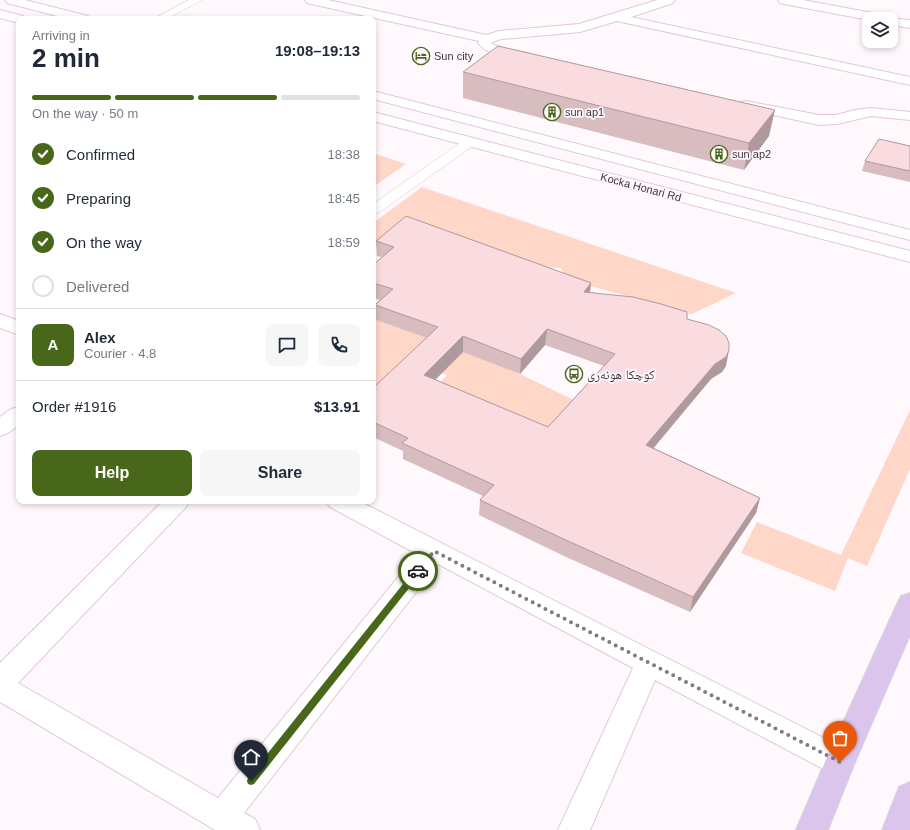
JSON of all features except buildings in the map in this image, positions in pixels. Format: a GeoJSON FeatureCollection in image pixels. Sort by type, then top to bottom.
{"type":"FeatureCollection","features":[{"type":"Feature","properties":{"kind":"main road"},"geometry":{"type":"LineString","coordinates":[[812,830],[840,762],[910,604]]}},
{"type":"Feature","properties":{"kind":"main road"},"geometry":{"type":"LineString","coordinates":[[898,830],[910,796]]}},
{"type":"Feature","properties":{"kind":"street"},"geometry":{"type":"LineString","coordinates":[[11,0],[72,16]]}},
{"type":"Feature","properties":{"kind":"street"},"geometry":{"type":"LineString","coordinates":[[312,0],[487,39],[499,35],[580,28],[601,23],[669,0]]}},
{"type":"Feature","properties":{"kind":"street"},"geometry":{"type":"LineString","coordinates":[[784,0],[862,15]]}},
{"type":"Feature","properties":{"kind":"street"},"geometry":{"type":"LineString","coordinates":[[0,14],[16,18]]}},
{"type":"Feature","properties":{"kind":"street"},"geometry":{"type":"LineString","coordinates":[[615,17],[910,81]]}},
{"type":"Feature","properties":{"kind":"street"},"geometry":{"type":"LineString","coordinates":[[898,22],[910,24]]}},
{"type":"Feature","properties":{"kind":"street"},"geometry":{"type":"LineString","coordinates":[[487,39],[485,42],[487,46],[493,50],[539,60]]}},
{"type":"Feature","properties":{"kind":"street","name":"Kocka Honari Rd"},"geometry":{"type":"LineString","coordinates":[[376,95],[910,235]]}},
{"type":"Feature","properties":{"kind":"street"},"geometry":{"type":"LineString","coordinates":[[731,102],[819,120],[837,119],[854,114],[871,112],[910,116]]}},
{"type":"Feature","properties":{"kind":"street","name":"Kocka Honari Rd"},"geometry":{"type":"LineString","coordinates":[[376,117],[910,257]]}},
{"type":"Feature","properties":{"kind":"street"},"geometry":{"type":"LineString","coordinates":[[628,183],[646,166]]}},
{"type":"Feature","properties":{"kind":"street"},"geometry":{"type":"LineString","coordinates":[[0,320],[16,328]]}},
{"type":"Feature","properties":{"kind":"street"},"geometry":{"type":"LineString","coordinates":[[0,428],[16,416]]}},
{"type":"Feature","properties":{"kind":"street"},"geometry":{"type":"LineString","coordinates":[[0,682],[175,504]]}},
{"type":"Feature","properties":{"kind":"street"},"geometry":{"type":"LineString","coordinates":[[344,504],[840,762]]}},
{"type":"Feature","properties":{"kind":"street"},"geometry":{"type":"LineString","coordinates":[[0,687],[233,824],[434,551]]}},
{"type":"Feature","properties":{"kind":"street"},"geometry":{"type":"LineString","coordinates":[[574,830],[649,662]]}},
{"type":"Feature","properties":{"kind":"lane"},"geometry":{"type":"LineString","coordinates":[[164,16],[197,0]]}},
{"type":"Feature","properties":{"kind":"lane"},"geometry":{"type":"LineString","coordinates":[[376,208],[470,142]]}},
{"type":"Feature","properties":{"kind":"shaded area"},"geometry":{"type":"Polygon","coordinates":[[[376,154],[406,164],[376,185],[376,154]]]}},
{"type":"Feature","properties":{"kind":"shaded area"},"geometry":{"type":"Polygon","coordinates":[[[422,187],[736,293],[692,314],[565,279],[561,268],[520,267],[407,222],[376,248],[376,221],[422,187]]]}},
{"type":"Feature","properties":{"kind":"shaded area"},"geometry":{"type":"Polygon","coordinates":[[[376,320],[445,344],[520,374],[582,404],[548,441],[433,390],[447,375],[413,361],[376,395],[376,320]]]}},
{"type":"Feature","properties":{"kind":"shaded area"},"geometry":{"type":"Polygon","coordinates":[[[910,410],[910,469],[867,566],[848,558],[835,591],[741,553],[757,522],[841,555],[910,410]]]}},
{"type":"Feature","properties":{"kind":"way so far"},"geometry":{"type":"LineString","coordinates":[[418,571],[434,551],[840,762]]}},
{"type":"Feature","properties":{"kind":"place","name":"Sun city"},"geometry":{"type":"Point","coordinates":[421,56]}},
{"type":"Feature","properties":{"kind":"place","name":"sun ap1"},"geometry":{"type":"Point","coordinates":[552,112]}},
{"type":"Feature","properties":{"kind":"place","name":"sun ap2"},"geometry":{"type":"Point","coordinates":[719,154]}},
{"type":"Feature","properties":{"kind":"place","name":"كوچكا هونەری"},"geometry":{"type":"Point","coordinates":[574,374]}},
{"type":"Feature","properties":{"kind":"route"},"geometry":{"type":"LineString","coordinates":[[251,781],[418,571]]}}]}
